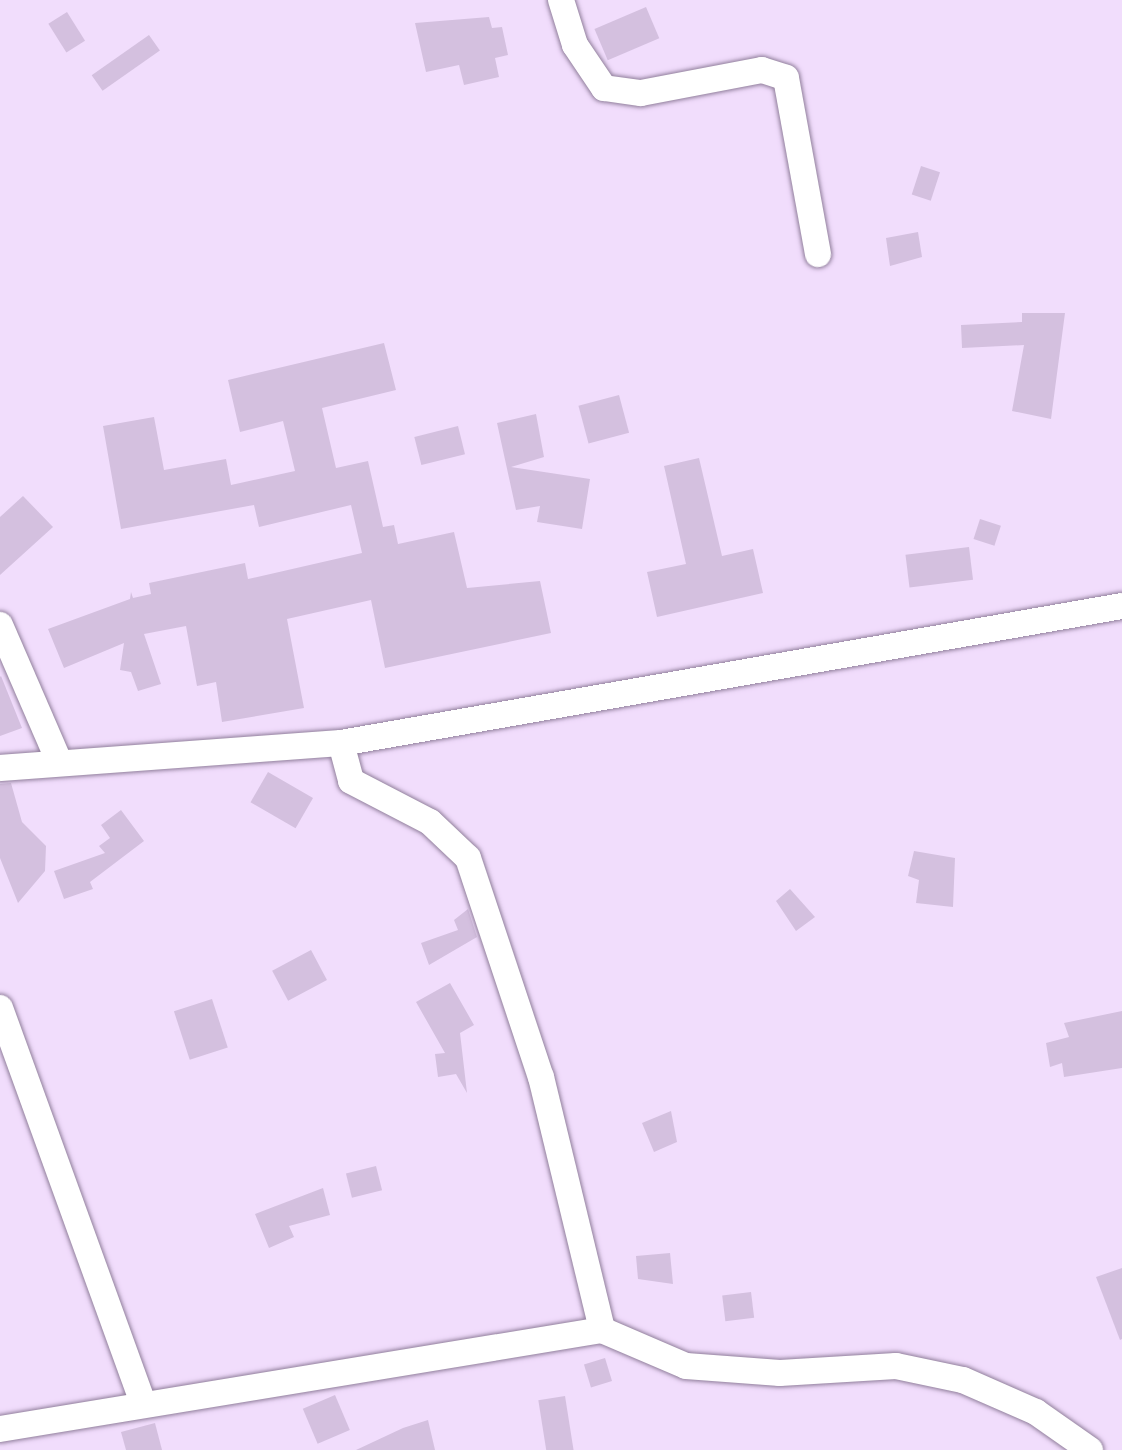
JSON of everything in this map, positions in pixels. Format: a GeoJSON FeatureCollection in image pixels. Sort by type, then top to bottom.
{"type":"FeatureCollection","features":[{"type":"Feature","properties":{"kind":"street"},"geometry":{"type":"LineString","coordinates":[[561,0],[575,45],[604,88],[641,93],[762,70],[786,78],[818,254]]}},
{"type":"Feature","properties":{"kind":"street"},"geometry":{"type":"LineString","coordinates":[[0,768],[58,759],[341,743],[1122,606]]}},
{"type":"Feature","properties":{"kind":"street"},"geometry":{"type":"LineString","coordinates":[[0,625],[58,759]]}},
{"type":"Feature","properties":{"kind":"street"},"geometry":{"type":"LineString","coordinates":[[341,743],[351,781],[430,822],[468,858],[541,1077],[602,1330]]}},
{"type":"Feature","properties":{"kind":"street"},"geometry":{"type":"LineString","coordinates":[[0,1008],[143,1403]]}},
{"type":"Feature","properties":{"kind":"street"},"geometry":{"type":"LineString","coordinates":[[0,1429],[143,1403],[602,1330],[686,1366],[780,1373],[896,1366],[963,1380],[1036,1412],[1090,1450]]}},
{"type":"Feature","properties":{"kind":"building"},"geometry":{"type":"Polygon","coordinates":[[[646,7],[659,38],[608,60],[594,29],[646,7]]]}},
{"type":"Feature","properties":{"kind":"building"},"geometry":{"type":"Polygon","coordinates":[[[67,12],[85,41],[66,52],[48,24],[67,12]]]}},
{"type":"Feature","properties":{"kind":"building"},"geometry":{"type":"Polygon","coordinates":[[[489,17],[492,28],[502,27],[508,55],[495,58],[499,77],[464,85],[459,65],[426,72],[415,23],[489,17]]]}},
{"type":"Feature","properties":{"kind":"building"},"geometry":{"type":"Polygon","coordinates":[[[149,35],[160,51],[103,91],[92,75],[149,35]]]}},
{"type":"Feature","properties":{"kind":"building"},"geometry":{"type":"Polygon","coordinates":[[[921,166],[940,172],[931,201],[912,195],[921,166]]]}},
{"type":"Feature","properties":{"kind":"building"},"geometry":{"type":"Polygon","coordinates":[[[918,232],[922,257],[890,266],[886,238],[918,232]]]}},
{"type":"Feature","properties":{"kind":"building"},"geometry":{"type":"Polygon","coordinates":[[[1022,313],[1065,313],[1051,419],[1012,411],[1024,345],[962,348],[961,325],[1022,322],[1022,313]]]}},
{"type":"Feature","properties":{"kind":"building"},"geometry":{"type":"Polygon","coordinates":[[[384,343],[396,390],[322,408],[336,468],[368,461],[383,527],[394,525],[398,544],[454,532],[467,588],[540,581],[551,633],[385,668],[371,600],[287,619],[304,708],[222,722],[216,682],[197,686],[186,626],[144,634],[161,684],[138,691],[131,672],[120,670],[124,643],[64,668],[48,629],[130,599],[131,592],[133,598],[151,594],[149,583],[245,563],[248,579],[362,553],[351,505],[259,527],[254,505],[121,529],[103,426],[154,417],[164,470],[226,459],[231,485],[295,471],[283,421],[240,432],[228,380],[384,343]]]}},
{"type":"Feature","properties":{"kind":"building"},"geometry":{"type":"Polygon","coordinates":[[[619,395],[629,433],[589,444],[578,406],[619,395]]]}},
{"type":"Feature","properties":{"kind":"building"},"geometry":{"type":"Polygon","coordinates":[[[536,414],[544,457],[511,467],[590,479],[582,529],[537,522],[540,506],[516,510],[497,423],[536,414]]]}},
{"type":"Feature","properties":{"kind":"building"},"geometry":{"type":"Polygon","coordinates":[[[458,426],[465,454],[421,465],[414,437],[458,426]]]}},
{"type":"Feature","properties":{"kind":"building"},"geometry":{"type":"Polygon","coordinates":[[[699,458],[722,556],[753,549],[763,593],[657,617],[647,572],[686,564],[664,466],[699,458]]]}},
{"type":"Feature","properties":{"kind":"building"},"geometry":{"type":"Polygon","coordinates":[[[23,496],[53,527],[0,575],[0,517],[23,496]]]}},
{"type":"Feature","properties":{"kind":"building"},"geometry":{"type":"Polygon","coordinates":[[[980,519],[1001,526],[994,546],[974,539],[980,519]]]}},
{"type":"Feature","properties":{"kind":"building"},"geometry":{"type":"Polygon","coordinates":[[[969,547],[973,580],[909,588],[905,555],[969,547]]]}},
{"type":"Feature","properties":{"kind":"building"},"geometry":{"type":"Polygon","coordinates":[[[0,677],[22,728],[0,736],[0,677]]]}},
{"type":"Feature","properties":{"kind":"building"},"geometry":{"type":"Polygon","coordinates":[[[268,772],[313,798],[296,828],[251,802],[268,772]]]}},
{"type":"Feature","properties":{"kind":"building"},"geometry":{"type":"Polygon","coordinates":[[[11,783],[22,822],[46,846],[45,871],[18,903],[0,858],[0,784],[11,783]]]}},
{"type":"Feature","properties":{"kind":"building"},"geometry":{"type":"Polygon","coordinates":[[[121,810],[144,841],[90,882],[93,889],[64,899],[54,871],[105,853],[99,846],[110,838],[101,825],[121,810]]]}},
{"type":"Feature","properties":{"kind":"building"},"geometry":{"type":"Polygon","coordinates":[[[914,851],[955,858],[953,907],[916,903],[919,880],[908,876],[914,851]]]}},
{"type":"Feature","properties":{"kind":"building"},"geometry":{"type":"Polygon","coordinates":[[[790,889],[815,917],[796,931],[776,901],[790,889]]]}},
{"type":"Feature","properties":{"kind":"building"},"geometry":{"type":"Polygon","coordinates":[[[468,909],[477,937],[429,965],[421,943],[458,930],[454,920],[468,909]]]}},
{"type":"Feature","properties":{"kind":"building"},"geometry":{"type":"Polygon","coordinates":[[[311,950],[327,980],[288,1001],[272,971],[311,950]]]}},
{"type":"Feature","properties":{"kind":"building"},"geometry":{"type":"Polygon","coordinates":[[[450,983],[474,1025],[460,1033],[467,1093],[456,1074],[438,1077],[435,1054],[445,1053],[416,1002],[450,983]]]}},
{"type":"Feature","properties":{"kind":"building"},"geometry":{"type":"Polygon","coordinates":[[[212,999],[228,1048],[190,1060],[174,1011],[212,999]]]}},
{"type":"Feature","properties":{"kind":"building"},"geometry":{"type":"Polygon","coordinates":[[[1122,1011],[1122,1068],[1064,1077],[1062,1063],[1050,1067],[1046,1043],[1069,1037],[1064,1023],[1122,1011]]]}},
{"type":"Feature","properties":{"kind":"building"},"geometry":{"type":"Polygon","coordinates":[[[671,1111],[677,1142],[654,1152],[642,1123],[671,1111]]]}},
{"type":"Feature","properties":{"kind":"building"},"geometry":{"type":"Polygon","coordinates":[[[376,1166],[382,1190],[352,1198],[346,1173],[376,1166]]]}},
{"type":"Feature","properties":{"kind":"building"},"geometry":{"type":"Polygon","coordinates":[[[323,1188],[330,1215],[289,1226],[294,1237],[269,1248],[255,1214],[323,1188]]]}},
{"type":"Feature","properties":{"kind":"building"},"geometry":{"type":"Polygon","coordinates":[[[670,1253],[673,1284],[638,1279],[636,1256],[670,1253]]]}},
{"type":"Feature","properties":{"kind":"building"},"geometry":{"type":"Polygon","coordinates":[[[1122,1268],[1122,1339],[1120,1340],[1096,1277],[1122,1268]]]}},
{"type":"Feature","properties":{"kind":"building"},"geometry":{"type":"Polygon","coordinates":[[[751,1292],[754,1318],[725,1321],[722,1296],[751,1292]]]}},
{"type":"Feature","properties":{"kind":"building"},"geometry":{"type":"Polygon","coordinates":[[[605,1358],[612,1381],[591,1387],[584,1364],[605,1358]]]}},
{"type":"Feature","properties":{"kind":"building"},"geometry":{"type":"Polygon","coordinates":[[[335,1395],[350,1430],[318,1444],[303,1409],[335,1395]]]}},
{"type":"Feature","properties":{"kind":"building"},"geometry":{"type":"Polygon","coordinates":[[[565,1396],[574,1450],[546,1450],[538,1400],[565,1396]]]}},
{"type":"Feature","properties":{"kind":"building"},"geometry":{"type":"Polygon","coordinates":[[[428,1420],[435,1450],[356,1450],[403,1428],[428,1420]]]}},
{"type":"Feature","properties":{"kind":"building"},"geometry":{"type":"Polygon","coordinates":[[[155,1423],[162,1450],[126,1450],[121,1432],[155,1423]]]}}]}
